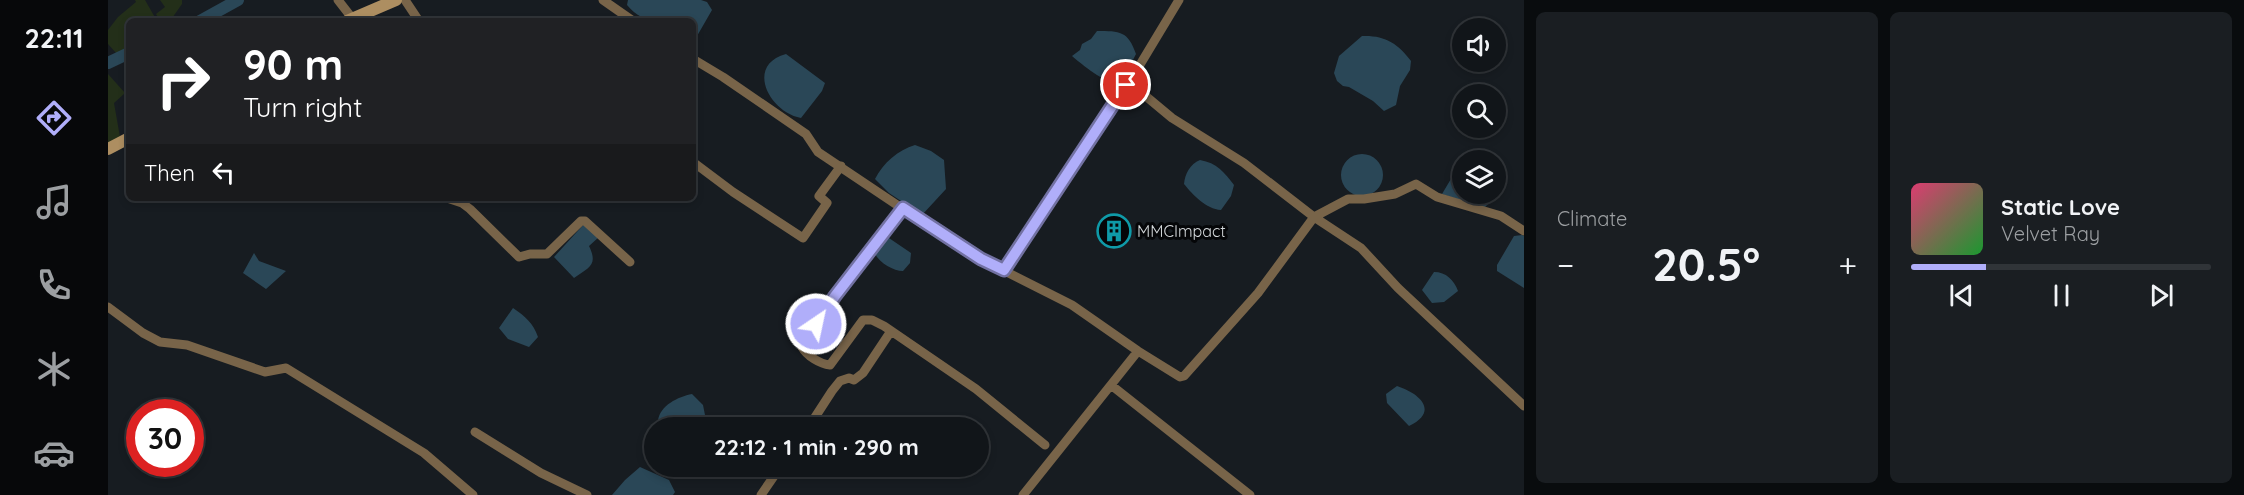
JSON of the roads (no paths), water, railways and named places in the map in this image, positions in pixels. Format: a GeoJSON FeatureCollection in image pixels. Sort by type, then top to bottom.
{"type":"FeatureCollection","features":[{"type":"Feature","properties":{"kind":"street"},"geometry":{"type":"LineString","coordinates":[[338,0],[349,18]]}},
{"type":"Feature","properties":{"kind":"street"},"geometry":{"type":"LineString","coordinates":[[355,18],[396,0]]}},
{"type":"Feature","properties":{"kind":"street"},"geometry":{"type":"LineString","coordinates":[[405,0],[417,18]]}},
{"type":"Feature","properties":{"kind":"street"},"geometry":{"type":"LineString","coordinates":[[603,0],[629,18]]}},
{"type":"Feature","properties":{"kind":"street"},"geometry":{"type":"LineString","coordinates":[[1004,270],[1138,68],[1179,0]]}},
{"type":"Feature","properties":{"kind":"street"},"geometry":{"type":"LineString","coordinates":[[696,61],[723,76],[806,134],[818,152],[981,259],[1072,305],[1180,377],[1184,376],[1258,293],[1314,217],[1348,199],[1364,200],[1395,194],[1416,184],[1437,197],[1500,216],[1524,231]]}},
{"type":"Feature","properties":{"kind":"street"},"geometry":{"type":"LineString","coordinates":[[1138,68],[1136,88],[1150,101],[1172,118],[1244,163],[1314,217],[1361,248],[1398,288],[1524,406]]}},
{"type":"Feature","properties":{"kind":"street"},"geometry":{"type":"LineString","coordinates":[[108,149],[126,140]]}},
{"type":"Feature","properties":{"kind":"street"},"geometry":{"type":"LineString","coordinates":[[696,164],[733,192],[803,238],[827,203],[819,196],[841,166]]}},
{"type":"Feature","properties":{"kind":"street"},"geometry":{"type":"LineString","coordinates":[[456,201],[470,209],[519,257],[530,254],[547,254],[581,221],[585,221],[630,262]]}},
{"type":"Feature","properties":{"kind":"street"},"geometry":{"type":"LineString","coordinates":[[903,208],[835,296],[802,347],[809,355],[830,365],[863,320],[872,320],[976,389],[1045,445]]}},
{"type":"Feature","properties":{"kind":"street"},"geometry":{"type":"LineString","coordinates":[[108,307],[143,333],[160,342],[187,345],[265,372],[286,369],[424,453],[473,495]]}},
{"type":"Feature","properties":{"kind":"street"},"geometry":{"type":"LineString","coordinates":[[815,417],[840,381],[849,378],[854,380],[863,373],[891,331]]}},
{"type":"Feature","properties":{"kind":"street"},"geometry":{"type":"LineString","coordinates":[[1023,495],[1138,351]]}},
{"type":"Feature","properties":{"kind":"street"},"geometry":{"type":"LineString","coordinates":[[1112,385],[1250,495]]}},
{"type":"Feature","properties":{"kind":"street"},"geometry":{"type":"LineString","coordinates":[[476,432],[541,473],[587,495]]}},
{"type":"Feature","properties":{"kind":"street"},"geometry":{"type":"LineString","coordinates":[[761,495],[773,477]]}},
{"type":"Feature","properties":{"kind":"water"},"geometry":{"type":"Polygon","coordinates":[[[628,0],[701,0],[707,2],[712,10],[696,38],[696,18],[645,18],[627,5],[628,0]]]}},
{"type":"Feature","properties":{"kind":"water"},"geometry":{"type":"Polygon","coordinates":[[[1097,31],[1122,34],[1130,41],[1136,54],[1124,73],[1114,81],[1099,76],[1072,56],[1097,31]]]}},
{"type":"Feature","properties":{"kind":"water"},"geometry":{"type":"Polygon","coordinates":[[[1362,36],[1390,41],[1411,61],[1410,70],[1400,86],[1396,105],[1384,111],[1373,101],[1343,86],[1337,81],[1334,73],[1339,56],[1362,36]]]}},
{"type":"Feature","properties":{"kind":"water"},"geometry":{"type":"Polygon","coordinates":[[[786,54],[825,83],[822,91],[801,118],[779,107],[766,88],[764,78],[767,68],[774,60],[786,54]]]}},
{"type":"Feature","properties":{"kind":"water"},"geometry":{"type":"Polygon","coordinates":[[[915,145],[931,151],[944,160],[946,189],[922,215],[889,193],[875,179],[892,158],[915,145]]]}},
{"type":"Feature","properties":{"kind":"water"},"geometry":{"type":"Polygon","coordinates":[[[1362,154],[1377,160],[1383,175],[1377,190],[1362,196],[1347,190],[1341,175],[1347,160],[1362,154]]]}},
{"type":"Feature","properties":{"kind":"water"},"geometry":{"type":"Polygon","coordinates":[[[1200,160],[1220,169],[1234,185],[1231,196],[1221,210],[1205,204],[1184,184],[1193,164],[1200,160]]]}},
{"type":"Feature","properties":{"kind":"water"},"geometry":{"type":"Polygon","coordinates":[[[1452,177],[1452,197],[1442,194],[1452,177]]]}},
{"type":"Feature","properties":{"kind":"water"},"geometry":{"type":"Polygon","coordinates":[[[1472,204],[1488,204],[1484,208],[1472,204]]]}},
{"type":"Feature","properties":{"kind":"water"},"geometry":{"type":"Polygon","coordinates":[[[585,223],[599,237],[589,246],[593,257],[591,265],[574,278],[554,257],[585,223]]]}},
{"type":"Feature","properties":{"kind":"water"},"geometry":{"type":"Polygon","coordinates":[[[886,236],[911,253],[910,263],[903,271],[886,265],[874,252],[886,236]]]}},
{"type":"Feature","properties":{"kind":"water"},"geometry":{"type":"Polygon","coordinates":[[[1514,236],[1524,236],[1524,288],[1497,271],[1497,265],[1514,236]]]}},
{"type":"Feature","properties":{"kind":"water"},"geometry":{"type":"Polygon","coordinates":[[[254,253],[259,261],[286,271],[266,289],[243,273],[254,253]]]}},
{"type":"Feature","properties":{"kind":"water"},"geometry":{"type":"Polygon","coordinates":[[[1434,272],[1449,277],[1458,291],[1444,302],[1432,303],[1422,290],[1434,272]]]}},
{"type":"Feature","properties":{"kind":"water"},"geometry":{"type":"Polygon","coordinates":[[[513,308],[522,314],[536,332],[538,337],[529,347],[508,339],[499,328],[513,308]]]}},
{"type":"Feature","properties":{"kind":"water"},"geometry":{"type":"Polygon","coordinates":[[[1397,386],[1413,393],[1423,403],[1425,409],[1418,420],[1409,426],[1387,403],[1386,394],[1397,386]]]}},
{"type":"Feature","properties":{"kind":"water"},"geometry":{"type":"Polygon","coordinates":[[[692,394],[703,405],[704,417],[659,417],[666,406],[681,397],[692,394]]]}},
{"type":"Feature","properties":{"kind":"water"},"geometry":{"type":"Polygon","coordinates":[[[640,467],[644,469],[644,477],[662,477],[669,480],[675,492],[673,495],[612,495],[640,467]]]}},
{"type":"Feature","properties":{"kind":"waterway"},"geometry":{"type":"LineString","coordinates":[[205,18],[238,0]]}},
{"type":"Feature","properties":{"kind":"waterway"},"geometry":{"type":"LineString","coordinates":[[108,63],[126,54]]}},
{"type":"Feature","properties":{"kind":"place","name":"MMCImpact"},"geometry":{"type":"Point","coordinates":[1114,231]}}]}
